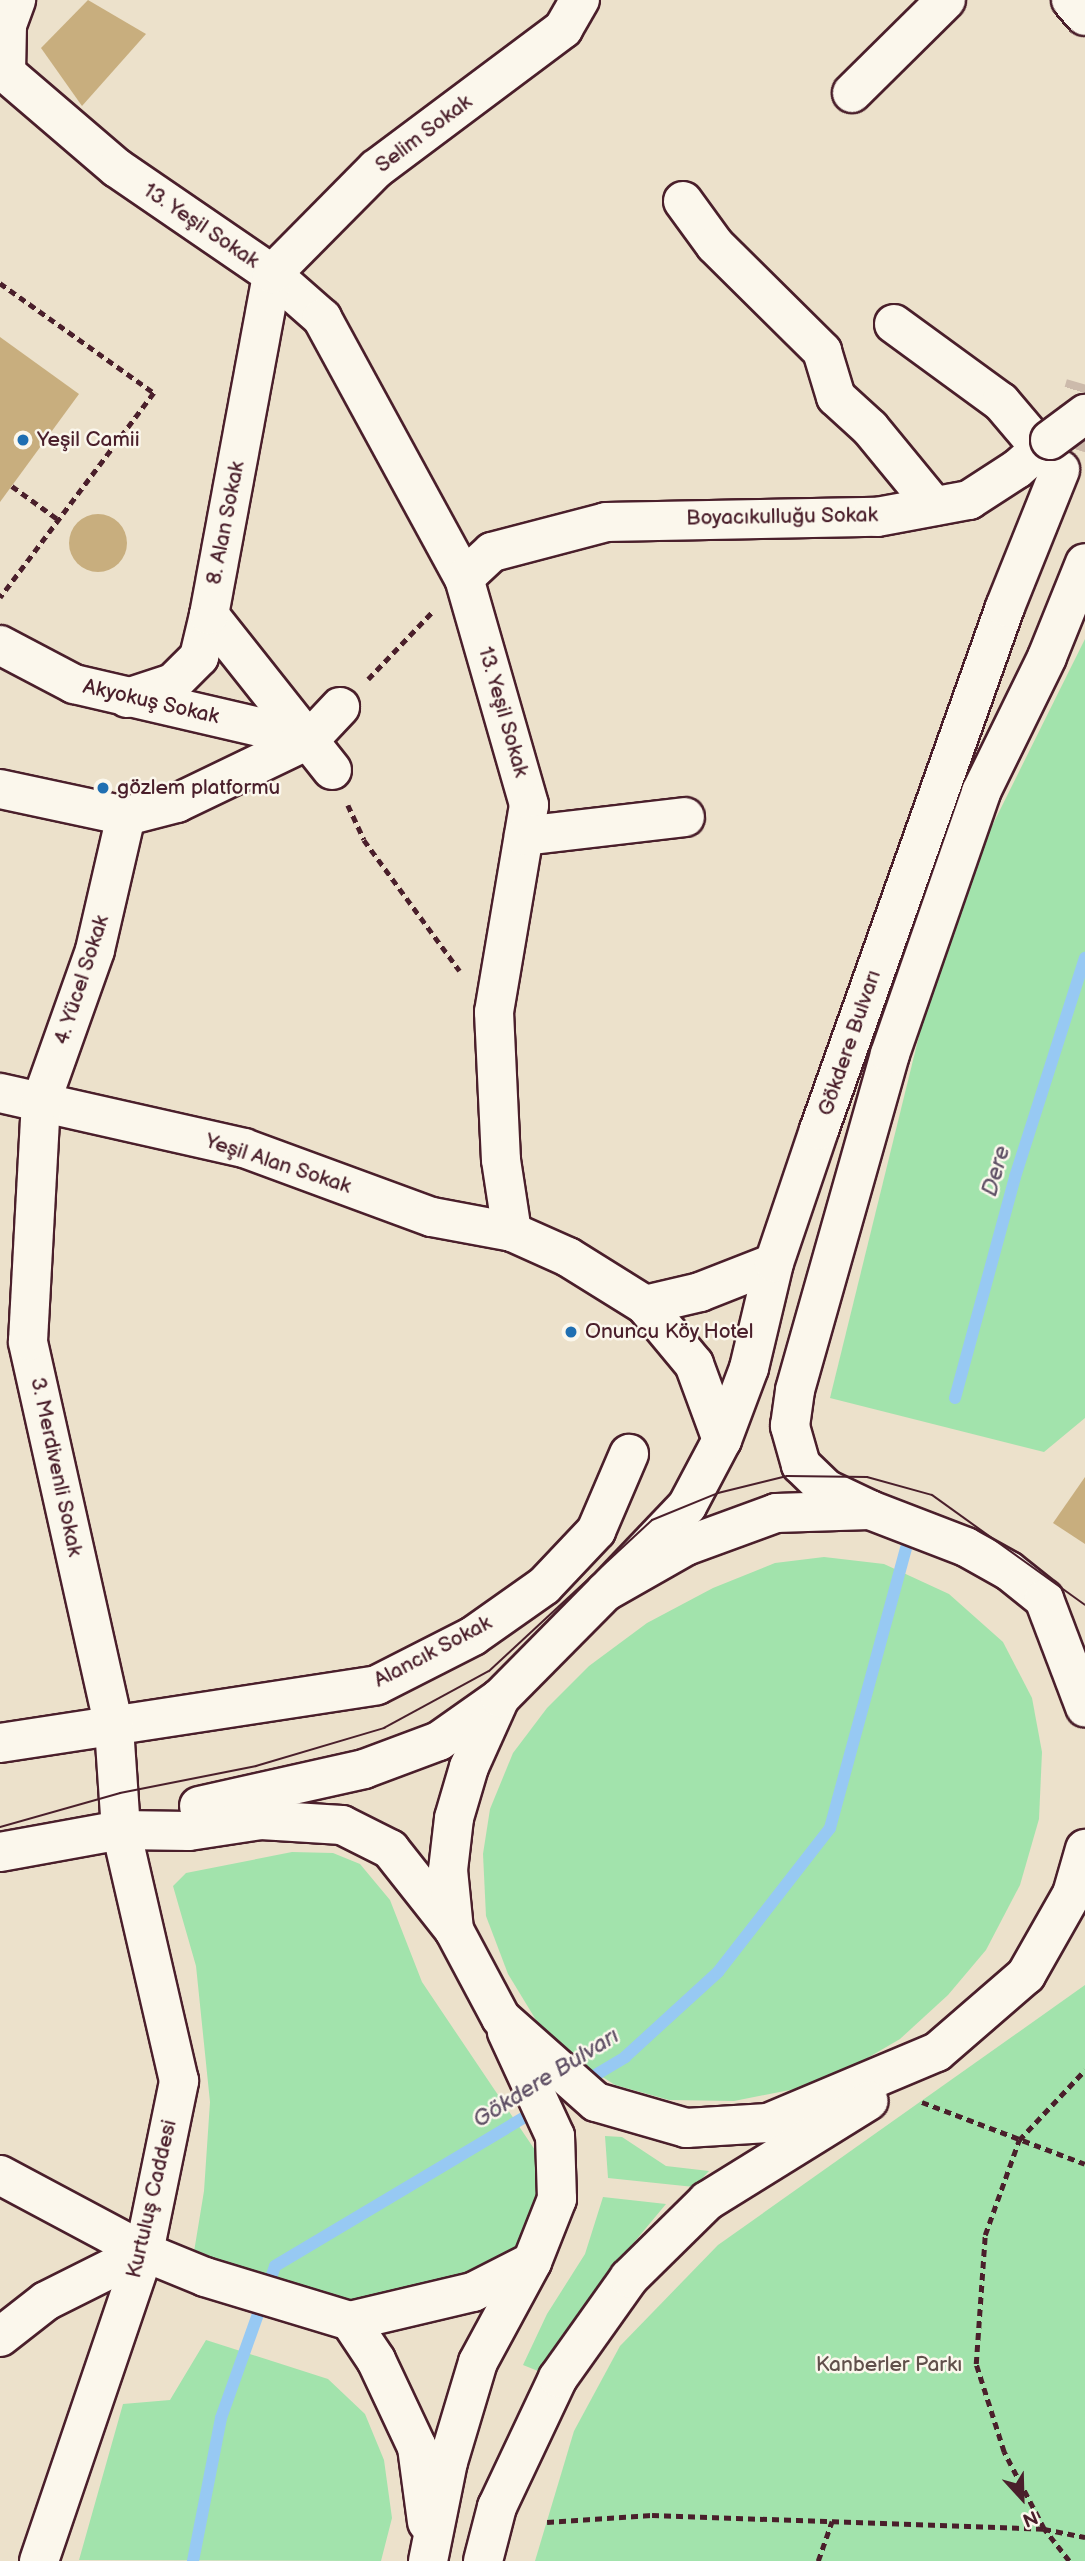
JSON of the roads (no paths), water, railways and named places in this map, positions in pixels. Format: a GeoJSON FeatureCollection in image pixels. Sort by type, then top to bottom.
{"type":"FeatureCollection","features":[{"type":"Feature","properties":{"kind":"main road","name":"13. Yeşil Sokak"},"geometry":{"type":"LineString","coordinates":[[16,0],[7,25],[6,73],[117,168],[272,274],[322,318],[464,578],[529,804],[494,1012],[501,1160],[512,1232]]}},
{"type":"Feature","properties":{"kind":"main road","name":"Selim Sokak"},"geometry":{"type":"LineString","coordinates":[[272,274],[376,169],[563,29],[580,0]]}},
{"type":"Feature","properties":{"kind":"main road"},"geometry":{"type":"LineString","coordinates":[[852,93],[946,0]]}},
{"type":"Feature","properties":{"kind":"main road"},"geometry":{"type":"LineString","coordinates":[[1071,0],[1085,16]]}},
{"type":"Feature","properties":{"kind":"main road"},"geometry":{"type":"LineString","coordinates":[[683,201],[715,245],[822,351],[836,397],[870,428],[934,506]]}},
{"type":"Feature","properties":{"kind":"main road","name":"8. Alan Sokak"},"geometry":{"type":"LineString","coordinates":[[272,274],[208,615],[310,739],[332,770]]}},
{"type":"Feature","properties":{"kind":"main road"},"geometry":{"type":"LineString","coordinates":[[894,324],[1001,402],[1050,453]]}},
{"type":"Feature","properties":{"kind":"main road","name":"Boyacıkulluğu Sokak"},"geometry":{"type":"LineString","coordinates":[[464,578],[492,552],[606,522],[877,517],[969,500],[1050,453],[1085,414]]}},
{"type":"Feature","properties":{"kind":"main road","name":"Gökdere Bulvarı"},"geometry":{"type":"LineString","coordinates":[[605,1592],[687,1506],[722,1440],[749,1368],[774,1263],[1005,607],[1050,453]]}},
{"type":"Feature","properties":{"kind":"main road","name":"Gökdere Bulvarı"},"geometry":{"type":"LineString","coordinates":[[1085,563],[1047,657],[981,792],[890,1054],[795,1390],[790,1426],[800,1465],[826,1489],[870,1510],[966,1547],[1009,1571],[1044,1599],[1085,1626]]}},
{"type":"Feature","properties":{"kind":"main road"},"geometry":{"type":"LineString","coordinates":[[127,698],[173,683],[200,657],[208,615]]}},
{"type":"Feature","properties":{"kind":"main road","name":"Akyokuş Sokak"},"geometry":{"type":"LineString","coordinates":[[0,645],[74,684],[310,739]]}},
{"type":"Feature","properties":{"kind":"main road"},"geometry":{"type":"LineString","coordinates":[[0,789],[126,816],[177,803],[310,739],[340,707]]}},
{"type":"Feature","properties":{"kind":"main road","name":"4. Yücel Sokak"},"geometry":{"type":"LineString","coordinates":[[41,1102],[95,950],[126,816]]}},
{"type":"Feature","properties":{"kind":"main road"},"geometry":{"type":"LineString","coordinates":[[524,836],[685,817]]}},
{"type":"Feature","properties":{"kind":"main road","name":"Yeşil Alan Sokak"},"geometry":{"type":"LineString","coordinates":[[0,1093],[244,1148],[432,1217],[512,1232]]}},
{"type":"Feature","properties":{"kind":"main road","name":"3. Merdivenli Sokak"},"geometry":{"type":"LineString","coordinates":[[41,1102],[28,1341],[114,1727],[121,1830]]}},
{"type":"Feature","properties":{"kind":"main road"},"geometry":{"type":"LineString","coordinates":[[512,1232],[568,1257],[645,1305],[694,1364],[722,1440]]}},
{"type":"Feature","properties":{"kind":"main road"},"geometry":{"type":"LineString","coordinates":[[645,1305],[700,1292],[774,1263]]}},
{"type":"Feature","properties":{"kind":"main road","name":"Alancık Sokak"},"geometry":{"type":"LineString","coordinates":[[0,1744],[377,1685],[474,1636],[544,1586],[596,1531],[629,1454]]}},
{"type":"Feature","properties":{"kind":"main road"},"geometry":{"type":"LineString","coordinates":[[121,1830],[158,1815],[364,1769],[439,1741],[500,1698],[605,1592],[686,1546],[776,1513],[870,1510]]}},
{"type":"Feature","properties":{"kind":"main road"},"geometry":{"type":"LineString","coordinates":[[1044,1599],[1085,1707]]}},
{"type":"Feature","properties":{"kind":"main road"},"geometry":{"type":"LineString","coordinates":[[454,1930],[447,1870],[454,1818],[469,1767],[500,1698]]}},
{"type":"Feature","properties":{"kind":"main road"},"geometry":{"type":"LineString","coordinates":[[0,1852],[121,1830],[189,1831],[261,1820],[342,1825],[390,1849],[454,1930],[501,2018],[555,2136],[557,2199],[532,2262],[478,2362],[448,2462],[429,2556]]}},
{"type":"Feature","properties":{"kind":"main road","name":"Kurtuluş Caddesi"},"geometry":{"type":"LineString","coordinates":[[38,2561],[144,2252],[179,2081],[121,1830]]}},
{"type":"Feature","properties":{"kind":"main road"},"geometry":{"type":"LineString","coordinates":[[1026,1975],[1072,1894],[1085,1849]]}},
{"type":"Feature","properties":{"kind":"main road"},"geometry":{"type":"LineString","coordinates":[[483,2561],[497,2507],[558,2378],[629,2278],[707,2201],[873,2098],[937,2052],[1085,1924]]}},
{"type":"Feature","properties":{"kind":"main road"},"geometry":{"type":"LineString","coordinates":[[501,2018],[596,2102],[686,2128],[768,2123],[937,2052]]}},
{"type":"Feature","properties":{"kind":"main road"},"geometry":{"type":"LineString","coordinates":[[0,2175],[144,2252],[205,2277],[350,2321],[473,2292],[532,2262]]}},
{"type":"Feature","properties":{"kind":"main road"},"geometry":{"type":"LineString","coordinates":[[0,2337],[46,2301],[144,2252]]}},
{"type":"Feature","properties":{"kind":"main road"},"geometry":{"type":"LineString","coordinates":[[350,2321],[376,2360],[417,2447],[429,2556]]}},
{"type":"Feature","properties":{"kind":"waterway","name":"Dere"},"geometry":{"type":"LineString","coordinates":[[955,1398],[1015,1177],[1085,958]]}},
{"type":"Feature","properties":{"kind":"waterway","name":"Gökdere Bulvarı"},"geometry":{"type":"LineString","coordinates":[[193,2561],[221,2418],[275,2266],[625,2057],[718,1972],[830,1828],[906,1548]]}},
{"type":"Feature","properties":{"kind":"tunnel"},"geometry":{"type":"LineString","coordinates":[[1067,447],[1085,385]]}},
{"type":"Feature","properties":{"kind":"tram line"},"geometry":{"type":"LineString","coordinates":[[0,1827],[120,1793],[256,1766],[384,1728],[489,1671],[652,1520],[718,1493],[787,1476],[867,1477],[932,1495],[1085,1605]]}},
{"type":"Feature","properties":{"kind":"place","name":"Yeşil Camii"},"geometry":{"type":"Point","coordinates":[23,440]}},
{"type":"Feature","properties":{"kind":"place","name":"gözlem platformu"},"geometry":{"type":"Point","coordinates":[103,788]}},
{"type":"Feature","properties":{"kind":"place","name":"Onuncu Köy Hotel"},"geometry":{"type":"Point","coordinates":[571,1332]}},
{"type":"Feature","properties":{"kind":"park label","name":"Kanberler Parkı"},"geometry":{"type":"Point","coordinates":[889,2365]}}]}
